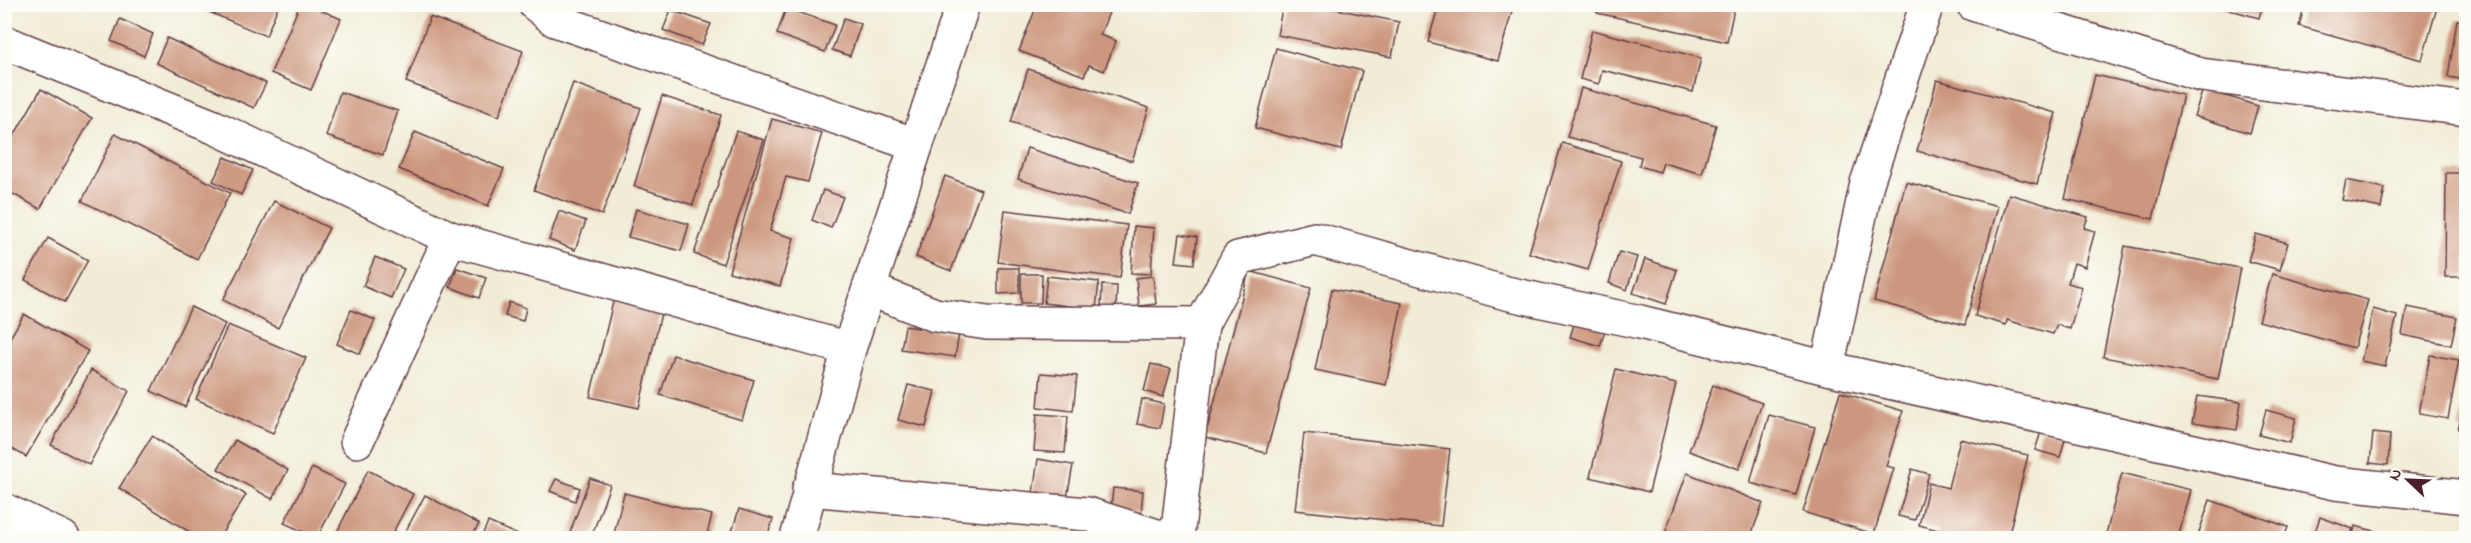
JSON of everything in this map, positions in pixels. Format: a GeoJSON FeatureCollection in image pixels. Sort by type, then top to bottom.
{"type":"FeatureCollection","features":[{"type":"Feature","properties":{"kind":"street"},"geometry":{"type":"LineString","coordinates":[[535,4],[555,20],[916,145]]}},
{"type":"Feature","properties":{"kind":"street"},"geometry":{"type":"LineString","coordinates":[[797,538],[849,349],[963,4]]}},
{"type":"Feature","properties":{"kind":"street"},"geometry":{"type":"LineString","coordinates":[[1827,368],[1867,183],[1927,4]]}},
{"type":"Feature","properties":{"kind":"street"},"geometry":{"type":"LineString","coordinates":[[1982,6],[2201,75],[2466,110]]}},
{"type":"Feature","properties":{"kind":"street"},"geometry":{"type":"LineString","coordinates":[[4,42],[214,127],[450,238],[849,349]]}},
{"type":"Feature","properties":{"kind":"street"},"geometry":{"type":"LineString","coordinates":[[357,441],[450,238]]}},
{"type":"Feature","properties":{"kind":"street"},"geometry":{"type":"LineString","coordinates":[[1177,538],[1202,324],[1238,258],[1315,239],[1506,293],[2335,483],[2466,497]]}},
{"type":"Feature","properties":{"kind":"street"},"geometry":{"type":"LineString","coordinates":[[869,290],[935,315],[987,323],[1202,324]]}},
{"type":"Feature","properties":{"kind":"street"},"geometry":{"type":"LineString","coordinates":[[809,489],[1087,514],[1163,538]]}},
{"type":"Feature","properties":{"kind":"street"},"geometry":{"type":"LineString","coordinates":[[4,510],[63,538]]}},
{"type":"Feature","properties":{"kind":"building"},"geometry":{"type":"Polygon","coordinates":[[[190,4],[279,4],[266,36],[190,4]]]}},
{"type":"Feature","properties":{"kind":"building"},"geometry":{"type":"Polygon","coordinates":[[[300,4],[307,4],[341,19],[311,90],[271,73],[300,4]]]}},
{"type":"Feature","properties":{"kind":"building"},"geometry":{"type":"Polygon","coordinates":[[[1283,4],[1312,4],[1399,22],[1392,57],[1277,35],[1283,4]]]}},
{"type":"Feature","properties":{"kind":"building"},"geometry":{"type":"Polygon","coordinates":[[[1439,4],[1514,4],[1498,61],[1428,42],[1439,4]]]}},
{"type":"Feature","properties":{"kind":"building"},"geometry":{"type":"Polygon","coordinates":[[[1599,4],[1735,4],[1727,42],[1597,13],[1599,4]]]}},
{"type":"Feature","properties":{"kind":"building"},"geometry":{"type":"Polygon","coordinates":[[[2210,4],[2263,4],[2259,18],[2210,4]]]}},
{"type":"Feature","properties":{"kind":"building"},"geometry":{"type":"Polygon","coordinates":[[[2305,4],[2438,4],[2422,60],[2299,26],[2305,4]]]}},
{"type":"Feature","properties":{"kind":"building"},"geometry":{"type":"Polygon","coordinates":[[[1037,5],[1112,5],[1100,35],[1116,41],[1104,71],[1089,65],[1084,76],[1019,51],[1037,5]]]}},
{"type":"Feature","properties":{"kind":"building"},"geometry":{"type":"Polygon","coordinates":[[[786,8],[835,25],[825,52],[777,34],[786,8]]]}},
{"type":"Feature","properties":{"kind":"building"},"geometry":{"type":"Polygon","coordinates":[[[671,10],[711,24],[702,45],[663,30],[671,10]]]}},
{"type":"Feature","properties":{"kind":"building"},"geometry":{"type":"Polygon","coordinates":[[[430,17],[523,51],[499,116],[406,82],[430,17]]]}},
{"type":"Feature","properties":{"kind":"building"},"geometry":{"type":"Polygon","coordinates":[[[844,18],[861,24],[850,56],[832,50],[844,18]]]}},
{"type":"Feature","properties":{"kind":"building"},"geometry":{"type":"Polygon","coordinates":[[[120,19],[153,34],[144,56],[111,41],[120,19]]]}},
{"type":"Feature","properties":{"kind":"building"},"geometry":{"type":"Polygon","coordinates":[[[2457,20],[2466,21],[2466,80],[2448,77],[2457,20]]]}},
{"type":"Feature","properties":{"kind":"building"},"geometry":{"type":"Polygon","coordinates":[[[1592,30],[1701,58],[1693,92],[1602,70],[1599,84],[1580,79],[1592,30]]]}},
{"type":"Feature","properties":{"kind":"building"},"geometry":{"type":"Polygon","coordinates":[[[167,38],[266,83],[254,108],[156,63],[167,38]]]}},
{"type":"Feature","properties":{"kind":"building"},"geometry":{"type":"Polygon","coordinates":[[[1276,48],[1362,71],[1341,150],[1255,128],[1276,48]]]}},
{"type":"Feature","properties":{"kind":"building"},"geometry":{"type":"Polygon","coordinates":[[[1028,69],[1149,108],[1132,161],[1011,122],[1028,69]]]}},
{"type":"Feature","properties":{"kind":"building"},"geometry":{"type":"Polygon","coordinates":[[[2095,75],[2183,95],[2153,219],[2065,199],[2095,75]]]}},
{"type":"Feature","properties":{"kind":"building"},"geometry":{"type":"Polygon","coordinates":[[[1937,80],[2056,113],[2037,184],[1917,151],[1937,80]]]}},
{"type":"Feature","properties":{"kind":"building"},"geometry":{"type":"Polygon","coordinates":[[[573,83],[641,108],[602,215],[534,190],[573,83]]]}},
{"type":"Feature","properties":{"kind":"building"},"geometry":{"type":"Polygon","coordinates":[[[1581,88],[1716,125],[1702,174],[1663,163],[1660,172],[1639,166],[1641,157],[1567,137],[1581,88]]]}},
{"type":"Feature","properties":{"kind":"building"},"geometry":{"type":"Polygon","coordinates":[[[41,89],[92,118],[40,209],[4,189],[4,153],[41,89]]]}},
{"type":"Feature","properties":{"kind":"building"},"geometry":{"type":"Polygon","coordinates":[[[2203,89],[2258,106],[2250,133],[2194,116],[2203,89]]]}},
{"type":"Feature","properties":{"kind":"building"},"geometry":{"type":"Polygon","coordinates":[[[340,92],[398,111],[383,155],[326,136],[340,92]]]}},
{"type":"Feature","properties":{"kind":"building"},"geometry":{"type":"Polygon","coordinates":[[[662,96],[721,115],[693,205],[634,186],[662,96]]]}},
{"type":"Feature","properties":{"kind":"building"},"geometry":{"type":"Polygon","coordinates":[[[772,119],[822,133],[808,182],[786,177],[770,231],[794,238],[780,286],[729,272],[772,119]]]}},
{"type":"Feature","properties":{"kind":"building"},"geometry":{"type":"Polygon","coordinates":[[[736,131],[764,140],[723,264],[694,254],[736,131]]]}},
{"type":"Feature","properties":{"kind":"building"},"geometry":{"type":"Polygon","coordinates":[[[415,132],[504,169],[488,206],[399,169],[415,132]]]}},
{"type":"Feature","properties":{"kind":"building"},"geometry":{"type":"Polygon","coordinates":[[[115,134],[230,193],[197,259],[82,201],[115,134]]]}},
{"type":"Feature","properties":{"kind":"building"},"geometry":{"type":"Polygon","coordinates":[[[1562,143],[1621,161],[1588,270],[1529,253],[1562,143]]]}},
{"type":"Feature","properties":{"kind":"building"},"geometry":{"type":"Polygon","coordinates":[[[1027,148],[1138,183],[1128,214],[1018,179],[1027,148]]]}},
{"type":"Feature","properties":{"kind":"building"},"geometry":{"type":"Polygon","coordinates":[[[225,157],[253,170],[241,195],[213,181],[225,157]]]}},
{"type":"Feature","properties":{"kind":"building"},"geometry":{"type":"Polygon","coordinates":[[[2446,173],[2466,173],[2466,277],[2445,277],[2446,173]]]}},
{"type":"Feature","properties":{"kind":"building"},"geometry":{"type":"Polygon","coordinates":[[[945,176],[981,190],[951,271],[916,257],[945,176]]]}},
{"type":"Feature","properties":{"kind":"building"},"geometry":{"type":"Polygon","coordinates":[[[2346,180],[2385,188],[2381,208],[2342,200],[2346,180]]]}},
{"type":"Feature","properties":{"kind":"building"},"geometry":{"type":"Polygon","coordinates":[[[1906,182],[1998,206],[1965,325],[1874,301],[1906,182]]]}},
{"type":"Feature","properties":{"kind":"building"},"geometry":{"type":"Polygon","coordinates":[[[823,190],[843,197],[831,228],[812,220],[823,190]]]}},
{"type":"Feature","properties":{"kind":"building"},"geometry":{"type":"Polygon","coordinates":[[[2009,194],[2088,217],[2084,228],[2095,231],[2085,267],[2074,263],[2068,283],[2082,287],[2070,329],[2057,325],[2053,334],[2007,320],[2006,325],[1975,316],[2009,194]]]}},
{"type":"Feature","properties":{"kind":"building"},"geometry":{"type":"Polygon","coordinates":[[[274,201],[329,228],[278,328],[223,300],[274,201]]]}},
{"type":"Feature","properties":{"kind":"building"},"geometry":{"type":"Polygon","coordinates":[[[636,209],[689,224],[681,251],[628,237],[636,209]]]}},
{"type":"Feature","properties":{"kind":"building"},"geometry":{"type":"Polygon","coordinates":[[[1005,210],[1127,225],[1120,278],[998,262],[1005,210]]]}},
{"type":"Feature","properties":{"kind":"building"},"geometry":{"type":"Polygon","coordinates":[[[559,211],[586,221],[575,250],[549,240],[559,211]]]}},
{"type":"Feature","properties":{"kind":"building"},"geometry":{"type":"Polygon","coordinates":[[[1134,226],[1154,228],[1151,274],[1131,273],[1134,226]]]}},
{"type":"Feature","properties":{"kind":"building"},"geometry":{"type":"Polygon","coordinates":[[[1180,234],[1197,237],[1194,264],[1176,262],[1180,234]]]}},
{"type":"Feature","properties":{"kind":"building"},"geometry":{"type":"Polygon","coordinates":[[[2256,234],[2288,243],[2280,270],[2248,261],[2256,234]]]}},
{"type":"Feature","properties":{"kind":"building"},"geometry":{"type":"Polygon","coordinates":[[[48,238],[88,260],[65,302],[25,280],[48,238]]]}},
{"type":"Feature","properties":{"kind":"building"},"geometry":{"type":"Polygon","coordinates":[[[2125,246],[2240,268],[2218,379],[2103,357],[2125,246]]]}},
{"type":"Feature","properties":{"kind":"building"},"geometry":{"type":"Polygon","coordinates":[[[1619,252],[1637,257],[1627,290],[1609,283],[1619,252]]]}},
{"type":"Feature","properties":{"kind":"building"},"geometry":{"type":"Polygon","coordinates":[[[375,257],[404,269],[391,298],[363,286],[375,257]]]}},
{"type":"Feature","properties":{"kind":"building"},"geometry":{"type":"Polygon","coordinates":[[[1645,259],[1677,270],[1666,304],[1633,293],[1645,259]]]}},
{"type":"Feature","properties":{"kind":"building"},"geometry":{"type":"Polygon","coordinates":[[[457,268],[486,278],[479,298],[450,287],[457,268]]]}},
{"type":"Feature","properties":{"kind":"building"},"geometry":{"type":"Polygon","coordinates":[[[998,268],[1019,268],[1019,293],[998,294],[998,268]]]}},
{"type":"Feature","properties":{"kind":"building"},"geometry":{"type":"Polygon","coordinates":[[[1249,271],[1311,288],[1266,453],[1205,437],[1249,271]]]}},
{"type":"Feature","properties":{"kind":"building"},"geometry":{"type":"Polygon","coordinates":[[[1021,274],[1042,274],[1041,303],[1021,303],[1021,274]]]}},
{"type":"Feature","properties":{"kind":"building"},"geometry":{"type":"Polygon","coordinates":[[[2272,274],[2368,300],[2354,348],[2259,321],[2272,274]]]}},
{"type":"Feature","properties":{"kind":"building"},"geometry":{"type":"Polygon","coordinates":[[[1047,276],[1099,282],[1096,309],[1044,303],[1047,276]]]}},
{"type":"Feature","properties":{"kind":"building"},"geometry":{"type":"Polygon","coordinates":[[[1153,276],[1156,304],[1139,306],[1136,278],[1153,276]]]}},
{"type":"Feature","properties":{"kind":"building"},"geometry":{"type":"Polygon","coordinates":[[[1102,285],[1117,286],[1116,308],[1101,308],[1102,285]]]}},
{"type":"Feature","properties":{"kind":"building"},"geometry":{"type":"Polygon","coordinates":[[[1332,289],[1402,303],[1386,385],[1315,370],[1332,289]]]}},
{"type":"Feature","properties":{"kind":"building"},"geometry":{"type":"Polygon","coordinates":[[[614,298],[662,309],[639,408],[590,397],[614,298]]]}},
{"type":"Feature","properties":{"kind":"building"},"geometry":{"type":"Polygon","coordinates":[[[509,302],[526,308],[523,321],[505,316],[509,302]]]}},
{"type":"Feature","properties":{"kind":"building"},"geometry":{"type":"Polygon","coordinates":[[[191,307],[225,324],[185,407],[151,391],[191,307]]]}},
{"type":"Feature","properties":{"kind":"building"},"geometry":{"type":"Polygon","coordinates":[[[2407,307],[2457,317],[2451,345],[2402,335],[2407,307]]]}},
{"type":"Feature","properties":{"kind":"building"},"geometry":{"type":"Polygon","coordinates":[[[2373,309],[2397,316],[2385,366],[2361,361],[2373,309]]]}},
{"type":"Feature","properties":{"kind":"building"},"geometry":{"type":"Polygon","coordinates":[[[351,310],[375,320],[360,354],[337,344],[351,310]]]}},
{"type":"Feature","properties":{"kind":"building"},"geometry":{"type":"Polygon","coordinates":[[[24,314],[88,351],[26,457],[4,444],[4,348],[24,314]]]}},
{"type":"Feature","properties":{"kind":"building"},"geometry":{"type":"Polygon","coordinates":[[[1576,318],[1606,327],[1600,346],[1570,337],[1576,318]]]}},
{"type":"Feature","properties":{"kind":"building"},"geometry":{"type":"Polygon","coordinates":[[[228,325],[306,358],[273,433],[196,399],[228,325]]]}},
{"type":"Feature","properties":{"kind":"building"},"geometry":{"type":"Polygon","coordinates":[[[905,326],[959,334],[955,357],[901,349],[905,326]]]}},
{"type":"Feature","properties":{"kind":"building"},"geometry":{"type":"Polygon","coordinates":[[[673,355],[754,380],[742,420],[660,395],[673,355]]]}},
{"type":"Feature","properties":{"kind":"building"},"geometry":{"type":"Polygon","coordinates":[[[2430,355],[2459,360],[2448,419],[2419,414],[2430,355]]]}},
{"type":"Feature","properties":{"kind":"building"},"geometry":{"type":"Polygon","coordinates":[[[1151,364],[1171,369],[1163,397],[1144,391],[1151,364]]]}},
{"type":"Feature","properties":{"kind":"building"},"geometry":{"type":"Polygon","coordinates":[[[1616,369],[1676,384],[1649,492],[1590,477],[1616,369]]]}},
{"type":"Feature","properties":{"kind":"building"},"geometry":{"type":"Polygon","coordinates":[[[91,370],[129,391],[89,465],[51,445],[91,370]]]}},
{"type":"Feature","properties":{"kind":"building"},"geometry":{"type":"Polygon","coordinates":[[[1041,373],[1077,376],[1073,411],[1038,407],[1041,373]]]}},
{"type":"Feature","properties":{"kind":"building"},"geometry":{"type":"Polygon","coordinates":[[[908,385],[935,391],[926,427],[898,420],[908,385]]]}},
{"type":"Feature","properties":{"kind":"building"},"geometry":{"type":"Polygon","coordinates":[[[1713,385],[1762,403],[1739,469],[1689,451],[1713,385]]]}},
{"type":"Feature","properties":{"kind":"building"},"geometry":{"type":"Polygon","coordinates":[[[1840,392],[1903,411],[1886,466],[1894,468],[1874,534],[1803,512],[1840,392]]]}},
{"type":"Feature","properties":{"kind":"building"},"geometry":{"type":"Polygon","coordinates":[[[2197,396],[2241,402],[2237,430],[2192,423],[2197,396]]]}},
{"type":"Feature","properties":{"kind":"building"},"geometry":{"type":"Polygon","coordinates":[[[1142,399],[1164,404],[1160,428],[1137,424],[1142,399]]]}},
{"type":"Feature","properties":{"kind":"building"},"geometry":{"type":"Polygon","coordinates":[[[2466,399],[2466,431],[2458,429],[2466,399]]]}},
{"type":"Feature","properties":{"kind":"building"},"geometry":{"type":"Polygon","coordinates":[[[2266,410],[2296,418],[2290,443],[2259,435],[2266,410]]]}},
{"type":"Feature","properties":{"kind":"building"},"geometry":{"type":"Polygon","coordinates":[[[1037,414],[1068,416],[1065,453],[1034,451],[1037,414]]]}},
{"type":"Feature","properties":{"kind":"building"},"geometry":{"type":"Polygon","coordinates":[[[1769,415],[1815,427],[1796,495],[1750,483],[1769,415]]]}},
{"type":"Feature","properties":{"kind":"building"},"geometry":{"type":"Polygon","coordinates":[[[2042,429],[2066,436],[2060,457],[2035,450],[2042,429]]]}},
{"type":"Feature","properties":{"kind":"building"},"geometry":{"type":"Polygon","coordinates":[[[1304,433],[1450,449],[1441,526],[1295,510],[1304,433]]]}},
{"type":"Feature","properties":{"kind":"building"},"geometry":{"type":"Polygon","coordinates":[[[2373,433],[2390,435],[2388,465],[2370,463],[2373,433]]]}},
{"type":"Feature","properties":{"kind":"building"},"geometry":{"type":"Polygon","coordinates":[[[152,436],[246,495],[219,538],[199,538],[119,488],[152,436]]]}},
{"type":"Feature","properties":{"kind":"building"},"geometry":{"type":"Polygon","coordinates":[[[1960,439],[2028,455],[2008,538],[1935,538],[1938,530],[1919,525],[1929,483],[1948,488],[1960,439]]]}},
{"type":"Feature","properties":{"kind":"building"},"geometry":{"type":"Polygon","coordinates":[[[235,440],[288,470],[272,499],[218,469],[235,440]]]}},
{"type":"Feature","properties":{"kind":"building"},"geometry":{"type":"Polygon","coordinates":[[[1038,459],[1073,465],[1067,498],[1033,493],[1038,459]]]}},
{"type":"Feature","properties":{"kind":"building"},"geometry":{"type":"Polygon","coordinates":[[[312,468],[345,484],[317,538],[284,523],[312,468]]]}},
{"type":"Feature","properties":{"kind":"building"},"geometry":{"type":"Polygon","coordinates":[[[1912,469],[1929,474],[1915,520],[1898,516],[1912,469]]]}},
{"type":"Feature","properties":{"kind":"building"},"geometry":{"type":"Polygon","coordinates":[[[368,470],[413,494],[390,538],[334,538],[368,470]]]}},
{"type":"Feature","properties":{"kind":"building"},"geometry":{"type":"Polygon","coordinates":[[[1687,473],[1763,503],[1750,538],[1679,538],[1665,533],[1687,473]]]}},
{"type":"Feature","properties":{"kind":"building"},"geometry":{"type":"Polygon","coordinates":[[[2122,473],[2191,490],[2178,538],[2105,538],[2122,473]]]}},
{"type":"Feature","properties":{"kind":"building"},"geometry":{"type":"Polygon","coordinates":[[[590,478],[610,485],[591,538],[568,538],[590,478]]]}},
{"type":"Feature","properties":{"kind":"building"},"geometry":{"type":"Polygon","coordinates":[[[556,479],[580,488],[575,501],[550,491],[556,479]]]}},
{"type":"Feature","properties":{"kind":"building"},"geometry":{"type":"Polygon","coordinates":[[[1113,488],[1143,491],[1141,513],[1111,510],[1113,488]]]}},
{"type":"Feature","properties":{"kind":"building"},"geometry":{"type":"Polygon","coordinates":[[[624,493],[712,515],[706,538],[613,538],[624,493]]]}},
{"type":"Feature","properties":{"kind":"building"},"geometry":{"type":"Polygon","coordinates":[[[425,495],[479,524],[471,538],[402,538],[425,495]]]}},
{"type":"Feature","properties":{"kind":"building"},"geometry":{"type":"Polygon","coordinates":[[[2210,500],[2288,527],[2284,538],[2197,538],[2210,500]]]}},
{"type":"Feature","properties":{"kind":"building"},"geometry":{"type":"Polygon","coordinates":[[[739,509],[773,519],[767,538],[730,538],[739,509]]]}},
{"type":"Feature","properties":{"kind":"building"},"geometry":{"type":"Polygon","coordinates":[[[2320,517],[2353,529],[2349,538],[2313,538],[2320,517]]]}},
{"type":"Feature","properties":{"kind":"building"},"geometry":{"type":"Polygon","coordinates":[[[488,522],[525,538],[481,538],[488,522]]]}},
{"type":"Feature","properties":{"kind":"building"},"geometry":{"type":"Polygon","coordinates":[[[2355,526],[2402,538],[2352,538],[2355,526]]]}}]}
